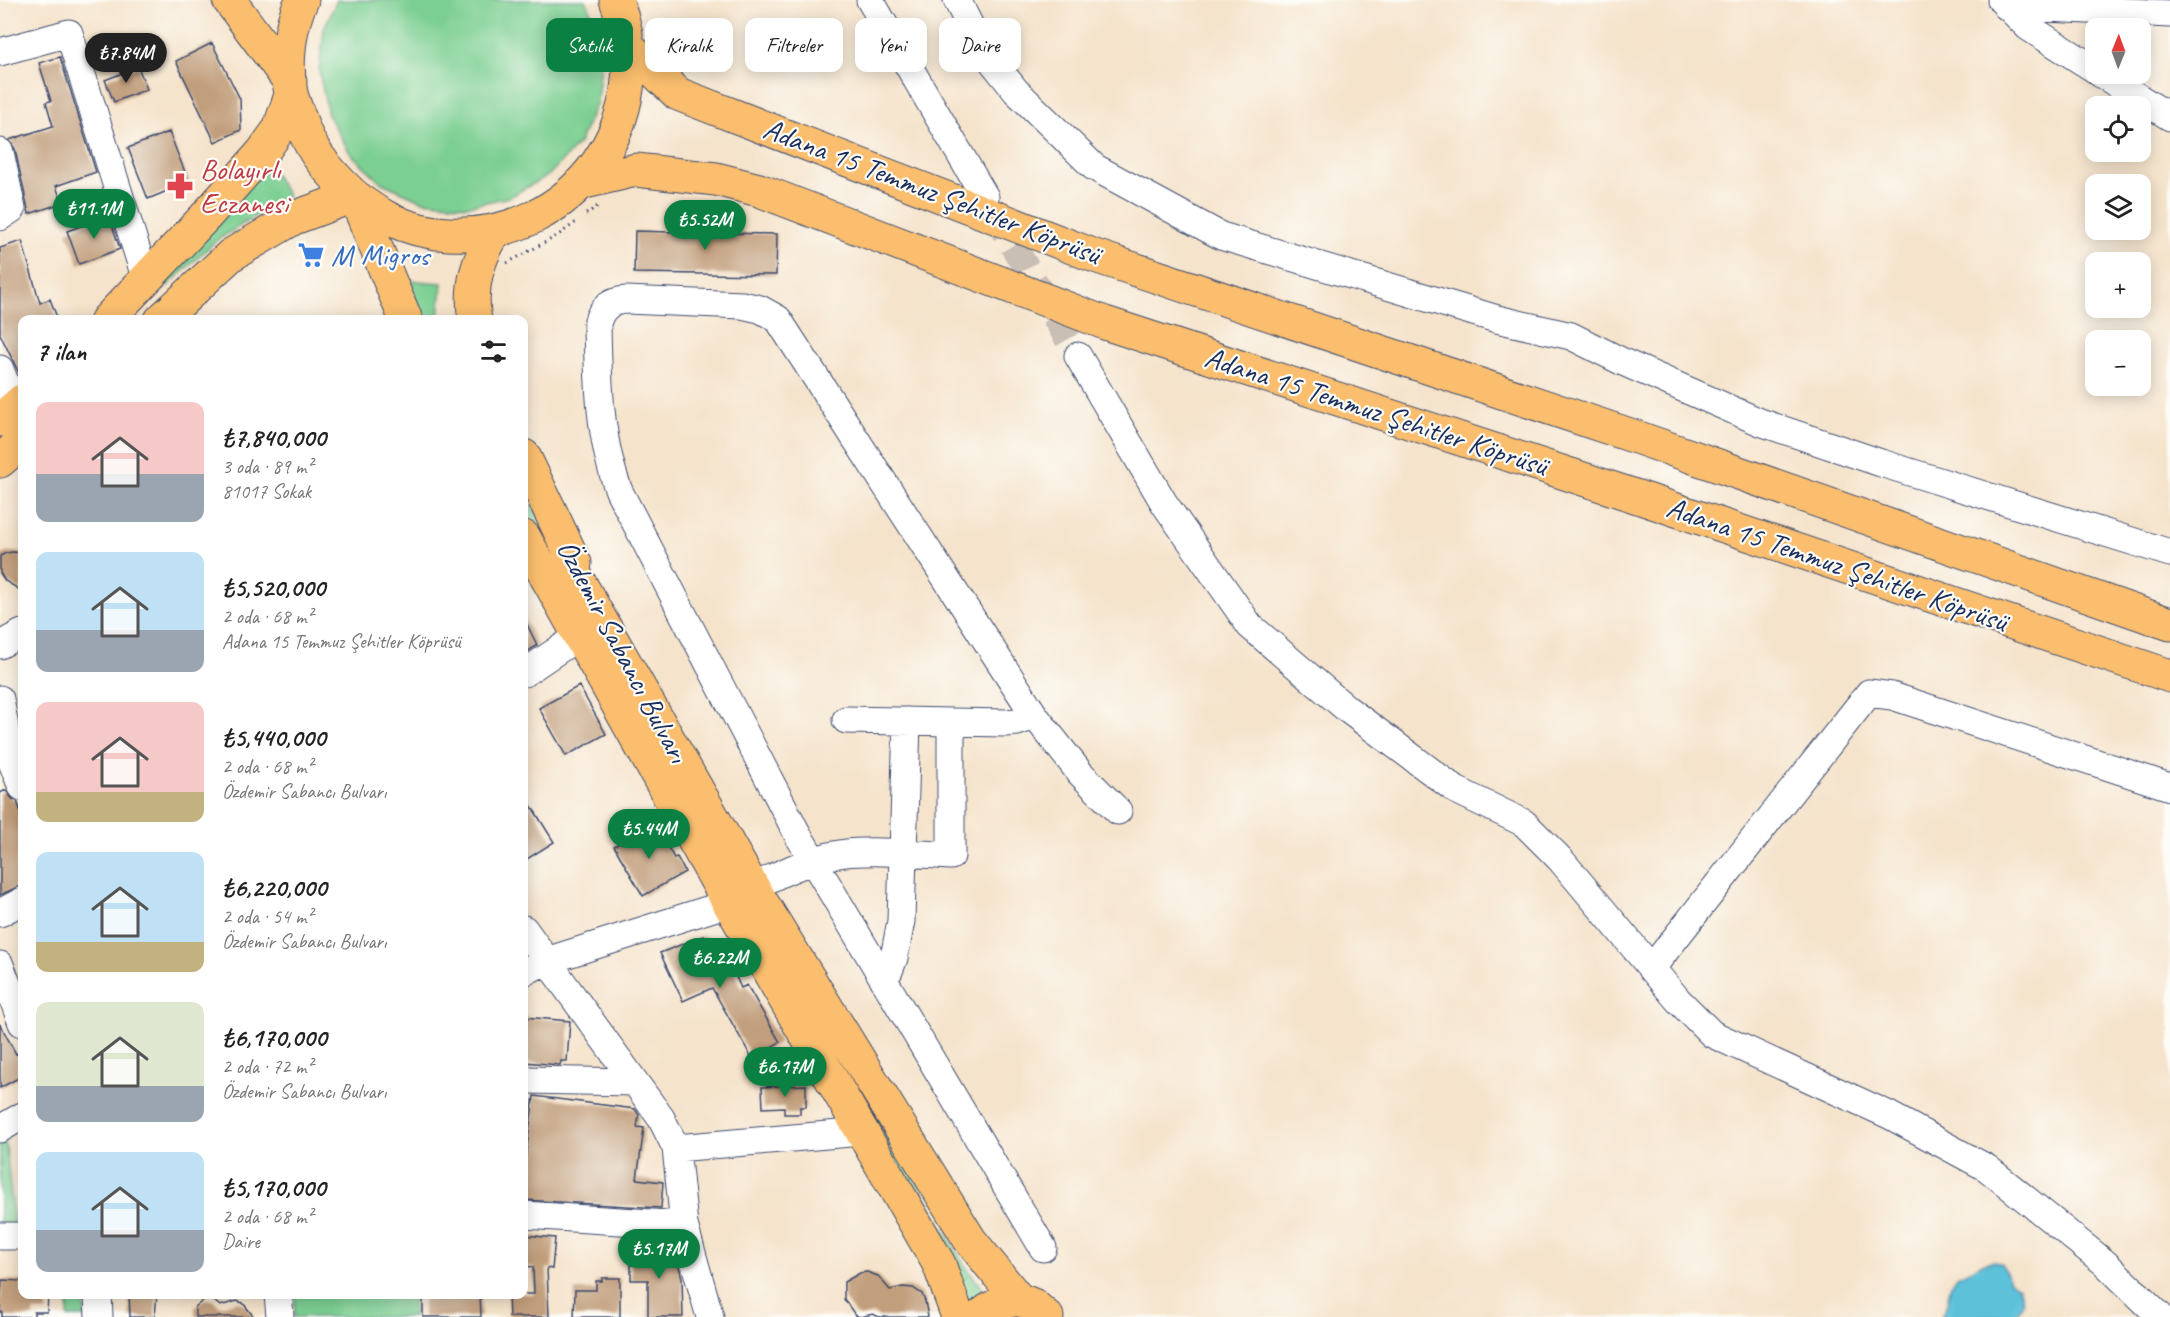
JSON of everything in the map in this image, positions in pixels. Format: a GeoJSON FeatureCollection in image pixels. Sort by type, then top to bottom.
{"type":"FeatureCollection","features":[{"type":"Feature","properties":{"kind":"main road"},"geometry":{"type":"LineString","coordinates":[[229,0],[290,88],[306,137],[318,159],[354,198],[383,216],[415,230],[463,235],[495,231],[516,226],[562,201],[593,191],[597,166],[613,138],[621,117],[629,72]]}},
{"type":"Feature","properties":{"kind":"main road"},"geometry":{"type":"LineString","coordinates":[[112,315],[262,153],[279,129],[290,88],[292,29],[302,0]]}},
{"type":"Feature","properties":{"kind":"main road"},"geometry":{"type":"LineString","coordinates":[[616,0],[624,18]]}},
{"type":"Feature","properties":{"kind":"main road","name":"Adana 15 Temmuz Şehitler Köprüsü"},"geometry":{"type":"LineString","coordinates":[[633,51],[678,94],[1095,256],[1123,263],[1636,437],[2170,624]]}},
{"type":"Feature","properties":{"kind":"main road","name":"Adana 15 Temmuz Şehitler Köprüsü"},"geometry":{"type":"LineString","coordinates":[[593,191],[636,170],[727,182],[759,190],[1105,323],[1629,494],[2170,676]]}},
{"type":"Feature","properties":{"kind":"main road"},"geometry":{"type":"LineString","coordinates":[[166,315],[231,255],[294,218],[354,198]]}},
{"type":"Feature","properties":{"kind":"main road"},"geometry":{"type":"LineString","coordinates":[[354,198],[404,315]]}},
{"type":"Feature","properties":{"kind":"main road"},"geometry":{"type":"LineString","coordinates":[[475,315],[473,282],[484,249],[495,231]]}},
{"type":"Feature","properties":{"kind":"main road"},"geometry":{"type":"LineString","coordinates":[[0,461],[18,445]]}},
{"type":"Feature","properties":{"kind":"main road","name":"Özdemir Sabancı Bulvarı"},"geometry":{"type":"LineString","coordinates":[[528,464],[575,563],[574,573],[862,1132],[939,1264],[958,1317]]}},
{"type":"Feature","properties":{"kind":"main road","name":"Özdemir Sabancı Bulvarı"},"geometry":{"type":"LineString","coordinates":[[528,544],[579,636],[741,896],[970,1240],[1018,1299],[1034,1305],[1047,1317]]}},
{"type":"Feature","properties":{"kind":"main road"},"geometry":{"type":"LineString","coordinates":[[980,1317],[1001,1303],[1018,1299]]}},
{"type":"Feature","properties":{"kind":"street"},"geometry":{"type":"LineString","coordinates":[[870,0],[985,197]]}},
{"type":"Feature","properties":{"kind":"street"},"geometry":{"type":"LineString","coordinates":[[957,0],[980,46],[1016,91],[1095,167],[1221,236],[1497,319],[1571,336],[1623,362],[1760,422],[1881,463],[2170,553]]}},
{"type":"Feature","properties":{"kind":"street"},"geometry":{"type":"LineString","coordinates":[[2004,3],[2170,14]]}},
{"type":"Feature","properties":{"kind":"street"},"geometry":{"type":"LineString","coordinates":[[2004,3],[2028,27],[2085,63]]}},
{"type":"Feature","properties":{"kind":"street"},"geometry":{"type":"LineString","coordinates":[[0,52],[69,33],[146,280]]}},
{"type":"Feature","properties":{"kind":"street"},"geometry":{"type":"LineString","coordinates":[[2117,84],[2170,117]]}},
{"type":"Feature","properties":{"kind":"street"},"geometry":{"type":"LineString","coordinates":[[0,152],[12,209],[0,218]]}},
{"type":"Feature","properties":{"kind":"street"},"geometry":{"type":"LineString","coordinates":[[1043,1248],[798,835],[618,491],[603,434],[597,331],[599,317],[607,306],[613,302],[626,300],[742,305],[760,309],[778,319],[1035,716],[1080,773],[1118,811]]}},
{"type":"Feature","properties":{"kind":"street"},"geometry":{"type":"LineString","coordinates":[[1078,356],[1164,503],[1250,626],[1347,709],[1456,790],[1524,823],[1560,859],[1651,969],[1712,1034],[1890,1115],[1987,1168],[2105,1263],[2161,1317]]}},
{"type":"Feature","properties":{"kind":"street"},"geometry":{"type":"LineString","coordinates":[[0,369],[12,410]]}},
{"type":"Feature","properties":{"kind":"street"},"geometry":{"type":"LineString","coordinates":[[0,645],[18,635]]}},
{"type":"Feature","properties":{"kind":"street"},"geometry":{"type":"LineString","coordinates":[[528,670],[579,636]]}},
{"type":"Feature","properties":{"kind":"street"},"geometry":{"type":"LineString","coordinates":[[1651,969],[1869,693],[1892,696],[2170,787]]}},
{"type":"Feature","properties":{"kind":"street"},"geometry":{"type":"LineString","coordinates":[[0,699],[11,760],[18,774]]}},
{"type":"Feature","properties":{"kind":"street"},"geometry":{"type":"LineString","coordinates":[[846,720],[1006,723],[1035,716]]}},
{"type":"Feature","properties":{"kind":"street"},"geometry":{"type":"LineString","coordinates":[[883,977],[889,971],[897,947],[901,921],[907,721]]}},
{"type":"Feature","properties":{"kind":"street"},"geometry":{"type":"LineString","coordinates":[[535,967],[741,896],[814,860],[856,853],[951,856],[951,722]]}},
{"type":"Feature","properties":{"kind":"street"},"geometry":{"type":"LineString","coordinates":[[0,913],[18,903]]}},
{"type":"Feature","properties":{"kind":"street"},"geometry":{"type":"LineString","coordinates":[[528,943],[535,967],[635,1083],[661,1118],[676,1148],[684,1225],[710,1317]]}},
{"type":"Feature","properties":{"kind":"street"},"geometry":{"type":"LineString","coordinates":[[0,965],[18,1012]]}},
{"type":"Feature","properties":{"kind":"street"},"geometry":{"type":"LineString","coordinates":[[0,1031],[18,1024]]}},
{"type":"Feature","properties":{"kind":"street"},"geometry":{"type":"LineString","coordinates":[[528,1080],[635,1083]]}},
{"type":"Feature","properties":{"kind":"street"},"geometry":{"type":"LineString","coordinates":[[0,1129],[18,1118]]}},
{"type":"Feature","properties":{"kind":"street"},"geometry":{"type":"LineString","coordinates":[[676,1148],[862,1132]]}},
{"type":"Feature","properties":{"kind":"street"},"geometry":{"type":"LineString","coordinates":[[528,1215],[684,1225]]}},
{"type":"Feature","properties":{"kind":"street"},"geometry":{"type":"LineString","coordinates":[[0,1236],[18,1236]]}},
{"type":"Feature","properties":{"kind":"street"},"geometry":{"type":"LineString","coordinates":[[98,1299],[99,1317]]}},
{"type":"Feature","properties":{"kind":"street"},"geometry":{"type":"LineString","coordinates":[[278,1299],[280,1317]]}},
{"type":"Feature","properties":{"kind":"path"},"geometry":{"type":"LineString","coordinates":[[502,265],[557,236],[593,191]]}},
{"type":"Feature","properties":{"kind":"green space"},"geometry":{"type":"Polygon","coordinates":[[[337,0],[585,0],[592,18],[546,18],[546,72],[600,72],[597,102],[579,143],[549,175],[510,197],[467,206],[423,201],[382,183],[350,153],[328,115],[319,71],[324,28],[337,0]]]}},
{"type":"Feature","properties":{"kind":"green space"},"geometry":{"type":"Polygon","coordinates":[[[266,160],[288,196],[217,240],[135,315],[125,315],[266,160]]]}},
{"type":"Feature","properties":{"kind":"green space"},"geometry":{"type":"Polygon","coordinates":[[[403,280],[442,283],[439,315],[416,315],[403,280]]]}},
{"type":"Feature","properties":{"kind":"green space"},"geometry":{"type":"Polygon","coordinates":[[[528,497],[965,1266],[990,1299],[973,1312],[619,689],[528,521],[528,497]]]}},
{"type":"Feature","properties":{"kind":"green space"},"geometry":{"type":"Polygon","coordinates":[[[3,1138],[6,1146],[15,1231],[0,1231],[0,1141],[3,1138]]]}},
{"type":"Feature","properties":{"kind":"green space"},"geometry":{"type":"Polygon","coordinates":[[[68,1299],[84,1299],[85,1317],[68,1317],[68,1299]]]}},
{"type":"Feature","properties":{"kind":"green space"},"geometry":{"type":"Polygon","coordinates":[[[295,1299],[413,1299],[414,1317],[294,1317],[295,1299]]]}},
{"type":"Feature","properties":{"kind":"water"},"geometry":{"type":"Polygon","coordinates":[[[1994,1261],[2002,1264],[2010,1281],[2018,1287],[2023,1302],[2018,1310],[2002,1316],[1941,1317],[1947,1304],[1950,1287],[1957,1276],[1983,1263],[1994,1261]]]}},
{"type":"Feature","properties":{"kind":"building"},"geometry":{"type":"Polygon","coordinates":[[[212,43],[240,99],[241,130],[215,142],[176,61],[212,43]]]}},
{"type":"Feature","properties":{"kind":"building"},"geometry":{"type":"Polygon","coordinates":[[[60,57],[96,172],[56,186],[62,203],[29,214],[15,149],[9,140],[53,126],[46,102],[51,101],[39,63],[60,57]]]}},
{"type":"Feature","properties":{"kind":"building"},"geometry":{"type":"Polygon","coordinates":[[[138,67],[147,89],[114,102],[105,80],[138,67]]]}},
{"type":"Feature","properties":{"kind":"building"},"geometry":{"type":"Polygon","coordinates":[[[169,132],[189,182],[148,199],[128,148],[169,132]]]}},
{"type":"Feature","properties":{"kind":"building"},"geometry":{"type":"Polygon","coordinates":[[[109,216],[120,249],[79,264],[67,231],[109,216]]]}},
{"type":"Feature","properties":{"kind":"building"},"geometry":{"type":"Polygon","coordinates":[[[671,222],[722,223],[722,233],[777,234],[776,275],[634,273],[635,231],[671,232],[671,222]]]}},
{"type":"Feature","properties":{"kind":"building"},"geometry":{"type":"Polygon","coordinates":[[[22,241],[40,303],[50,299],[56,315],[18,315],[18,371],[0,334],[0,248],[22,241]]]}},
{"type":"Feature","properties":{"kind":"building"},"geometry":{"type":"Polygon","coordinates":[[[6,553],[18,553],[18,589],[5,581],[0,573],[0,556],[6,553]]]}},
{"type":"Feature","properties":{"kind":"building"},"geometry":{"type":"Polygon","coordinates":[[[528,626],[537,645],[528,651],[528,626]]]}},
{"type":"Feature","properties":{"kind":"building"},"geometry":{"type":"Polygon","coordinates":[[[579,686],[606,734],[566,756],[539,708],[579,686]]]}},
{"type":"Feature","properties":{"kind":"building"},"geometry":{"type":"Polygon","coordinates":[[[6,790],[18,804],[18,887],[0,895],[0,793],[6,790]]]}},
{"type":"Feature","properties":{"kind":"building"},"geometry":{"type":"Polygon","coordinates":[[[528,800],[554,842],[528,858],[528,800]]]}},
{"type":"Feature","properties":{"kind":"building"},"geometry":{"type":"Polygon","coordinates":[[[655,824],[674,858],[677,857],[685,872],[643,896],[614,846],[655,824]]]}},
{"type":"Feature","properties":{"kind":"building"},"geometry":{"type":"Polygon","coordinates":[[[703,936],[721,944],[741,988],[747,985],[780,1042],[752,1058],[712,988],[683,1001],[660,953],[703,936]]]}},
{"type":"Feature","properties":{"kind":"building"},"geometry":{"type":"Polygon","coordinates":[[[528,1017],[570,1021],[567,1061],[561,1061],[560,1065],[528,1062],[528,1017]]]}},
{"type":"Feature","properties":{"kind":"building"},"geometry":{"type":"Polygon","coordinates":[[[0,1024],[16,1054],[18,1053],[18,1078],[0,1088],[0,1024]]]}},
{"type":"Feature","properties":{"kind":"building"},"geometry":{"type":"Polygon","coordinates":[[[806,1085],[806,1107],[800,1107],[800,1114],[784,1114],[784,1107],[763,1108],[762,1087],[806,1085]]]}},
{"type":"Feature","properties":{"kind":"building"},"geometry":{"type":"Polygon","coordinates":[[[534,1096],[635,1109],[639,1115],[637,1127],[644,1128],[637,1179],[663,1182],[661,1208],[528,1200],[528,1139],[534,1096]]]}},
{"type":"Feature","properties":{"kind":"building"},"geometry":{"type":"Polygon","coordinates":[[[528,1235],[555,1238],[552,1269],[547,1268],[549,1317],[509,1317],[508,1299],[528,1299],[528,1294],[534,1294],[533,1267],[528,1266],[528,1235]]]}},
{"type":"Feature","properties":{"kind":"building"},"geometry":{"type":"Polygon","coordinates":[[[631,1247],[674,1247],[682,1278],[683,1317],[648,1317],[648,1280],[631,1280],[631,1247]]]}},
{"type":"Feature","properties":{"kind":"building"},"geometry":{"type":"Polygon","coordinates":[[[867,1272],[878,1276],[890,1290],[903,1287],[913,1288],[922,1294],[928,1317],[879,1317],[873,1314],[860,1317],[855,1315],[844,1299],[844,1282],[860,1273],[867,1272]]]}},
{"type":"Feature","properties":{"kind":"building"},"geometry":{"type":"Polygon","coordinates":[[[602,1278],[620,1278],[620,1317],[574,1317],[575,1290],[596,1290],[596,1281],[602,1281],[602,1278]]]}},
{"type":"Feature","properties":{"kind":"building"},"geometry":{"type":"Polygon","coordinates":[[[2,1280],[18,1281],[18,1299],[48,1299],[47,1312],[34,1312],[34,1317],[2,1317],[2,1312],[0,1312],[2,1280]]]}},
{"type":"Feature","properties":{"kind":"building"},"geometry":{"type":"Polygon","coordinates":[[[129,1299],[157,1299],[155,1317],[130,1317],[129,1299]]]}},
{"type":"Feature","properties":{"kind":"building"},"geometry":{"type":"Polygon","coordinates":[[[205,1299],[213,1300],[220,1306],[237,1301],[243,1303],[254,1317],[195,1317],[195,1307],[205,1299]]]}},
{"type":"Feature","properties":{"kind":"building"},"geometry":{"type":"Polygon","coordinates":[[[423,1299],[480,1299],[481,1317],[423,1317],[423,1299]]]}},
{"type":"Feature","properties":{"kind":"tunnel"},"geometry":{"type":"LineString","coordinates":[[992,210],[1078,356]]}},
{"type":"Feature","properties":{"kind":"place","name":"Bolayırlı Eczanesi"},"geometry":{"type":"Point","coordinates":[180,186]}},
{"type":"Feature","properties":{"kind":"place","name":"M Migros"},"geometry":{"type":"Point","coordinates":[311,255]}}]}
